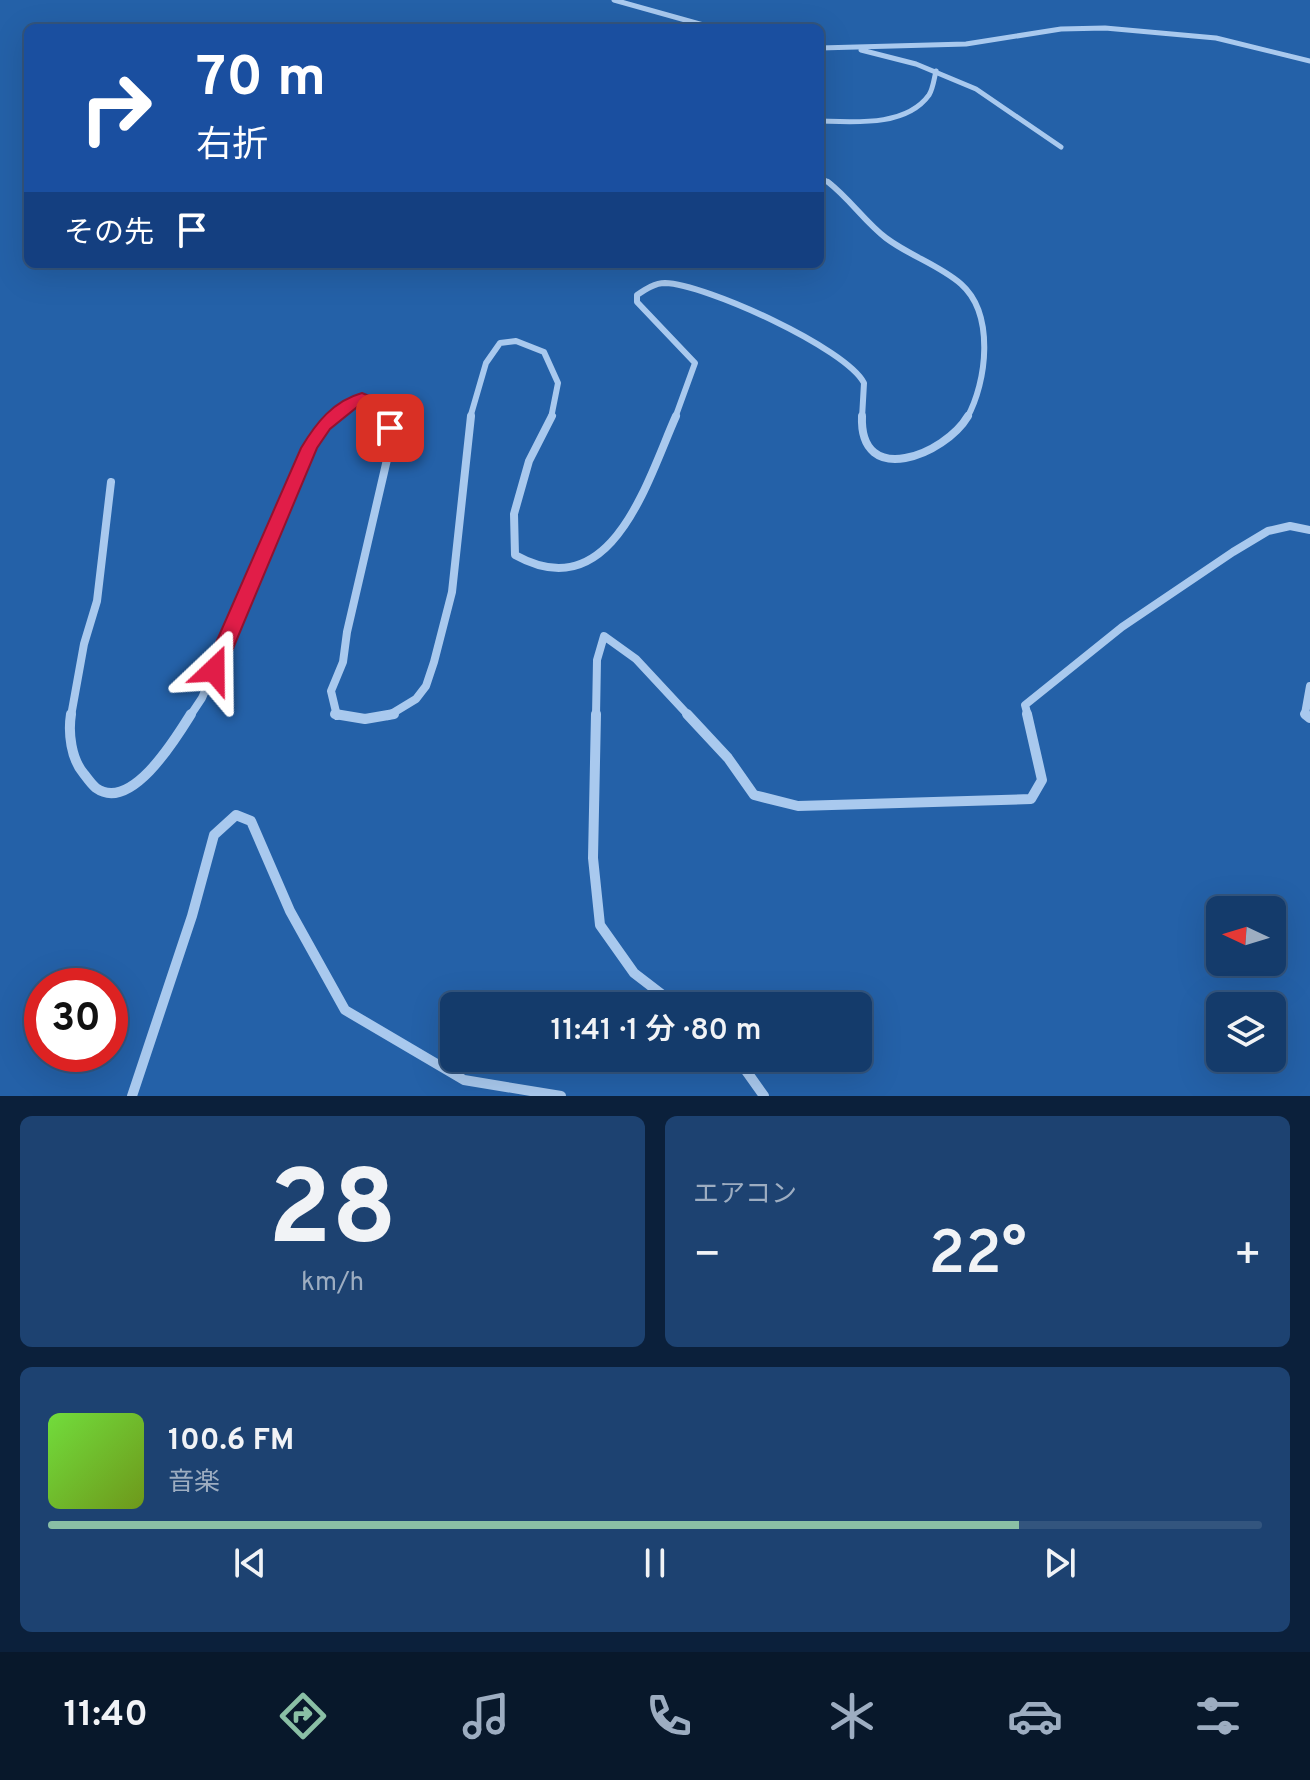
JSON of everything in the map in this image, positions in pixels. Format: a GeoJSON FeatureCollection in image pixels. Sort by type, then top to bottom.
{"type":"FeatureCollection","features":[{"type":"Feature","properties":{"kind":"street"},"geometry":{"type":"LineString","coordinates":[[614,0],[700,24]]}},
{"type":"Feature","properties":{"kind":"street"},"geometry":{"type":"LineString","coordinates":[[824,48],[966,44],[1061,29],[1105,28],[1216,38],[1310,61]]}},
{"type":"Feature","properties":{"kind":"street"},"geometry":{"type":"LineString","coordinates":[[849,47],[936,71],[976,89],[1061,147]]}},
{"type":"Feature","properties":{"kind":"street"},"geometry":{"type":"LineString","coordinates":[[824,121],[880,120],[907,111],[930,94],[936,71]]}},
{"type":"Feature","properties":{"kind":"street"},"geometry":{"type":"LineString","coordinates":[[111,482],[97,601],[84,644],[69,727],[77,766],[96,788],[111,794],[127,789],[160,761],[169,748],[202,698],[309,448],[324,425],[350,402],[362,398],[378,406],[386,416],[392,438],[347,632],[343,662],[331,691],[335,716],[361,721],[384,719],[412,704],[430,681],[451,592],[474,400],[485,362],[500,343],[516,341],[544,352],[558,383],[550,424],[529,461],[514,514],[515,555],[533,567],[576,568],[599,552],[626,526],[687,394],[695,363],[637,302],[637,295],[650,286],[666,283],[695,288],[771,321],[831,354],[859,375],[865,389],[860,418],[864,436],[878,454],[888,460],[907,459],[930,449],[959,430],[977,398],[986,357],[974,300],[957,282],[884,237],[824,181]]}},
{"type":"Feature","properties":{"kind":"street"},"geometry":{"type":"LineString","coordinates":[[659,992],[634,973],[600,925],[593,858],[597,660],[604,636],[636,659],[728,758],[754,795],[798,806],[1031,799],[1042,780],[1025,705],[1122,627],[1233,552],[1268,531],[1290,526],[1310,530]]}},
{"type":"Feature","properties":{"kind":"street"},"geometry":{"type":"LineString","coordinates":[[1310,686],[1305,714],[1310,718]]}},
{"type":"Feature","properties":{"kind":"street"},"geometry":{"type":"LineString","coordinates":[[132,1096],[192,916],[214,835],[236,815],[251,821],[290,911],[345,1010],[464,1080],[561,1096]]}},
{"type":"Feature","properties":{"kind":"street"},"geometry":{"type":"LineString","coordinates":[[747,1072],[764,1096]]}},
{"type":"Feature","properties":{"kind":"shaded area"},"geometry":{"type":"Polygon","coordinates":[[[0,0],[1310,0],[1310,1096],[0,1096],[0,0]]]}},
{"type":"Feature","properties":{"kind":"route"},"geometry":{"type":"LineString","coordinates":[[214,670],[309,448],[324,425],[350,402],[362,398],[378,406],[390,428]]}}]}
